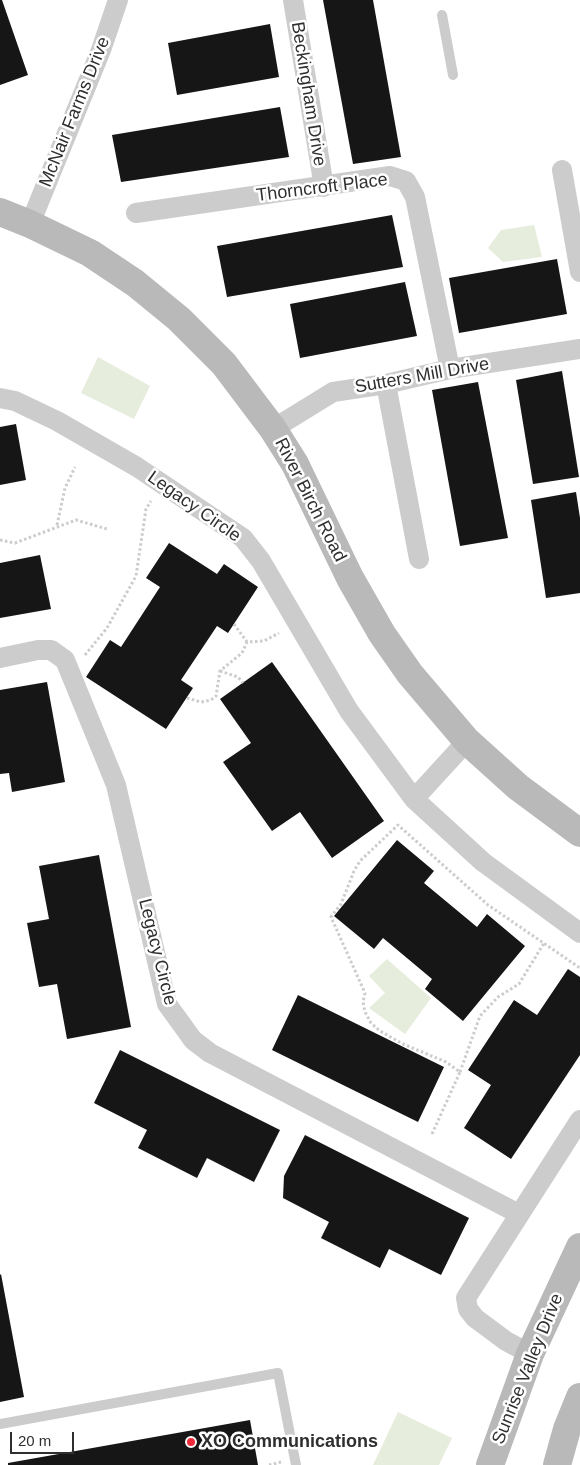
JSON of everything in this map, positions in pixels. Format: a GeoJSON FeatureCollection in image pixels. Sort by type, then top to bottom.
{"type":"FeatureCollection","features":[{"type":"Feature","properties":{"kind":"street","name":"McNair Farms Drive"},"geometry":{"type":"LineString","coordinates":[[30,224],[98,59],[118,0]]}},
{"type":"Feature","properties":{"kind":"street","name":"Beckingham Drive"},"geometry":{"type":"LineString","coordinates":[[293,0],[324,187]]}},
{"type":"Feature","properties":{"kind":"street"},"geometry":{"type":"LineString","coordinates":[[562,170],[580,272]]}},
{"type":"Feature","properties":{"kind":"street","name":"Thorncroft Place"},"geometry":{"type":"LineString","coordinates":[[136,213],[390,176],[406,181],[415,197],[450,369]]}},
{"type":"Feature","properties":{"kind":"street","name":"River Birch Road"},"geometry":{"type":"LineString","coordinates":[[0,212],[30,224],[90,253],[135,283],[179,319],[224,364],[273,429],[294,464],[350,578],[382,634],[410,674],[467,741],[518,788],[580,833]]}},
{"type":"Feature","properties":{"kind":"street","name":"Sutters Mill Drive"},"geometry":{"type":"LineString","coordinates":[[273,429],[333,392],[386,384],[450,369],[580,349]]}},
{"type":"Feature","properties":{"kind":"street"},"geometry":{"type":"LineString","coordinates":[[386,384],[419,559]]}},
{"type":"Feature","properties":{"kind":"street","name":"Legacy Circle"},"geometry":{"type":"LineString","coordinates":[[0,398],[15,402],[57,421],[137,467],[243,538],[261,561],[349,711],[414,799],[483,862],[580,933]]}},
{"type":"Feature","properties":{"kind":"street"},"geometry":{"type":"LineString","coordinates":[[0,658],[38,650],[51,650],[65,660],[66,664]]}},
{"type":"Feature","properties":{"kind":"street","name":"Legacy Circle"},"geometry":{"type":"LineString","coordinates":[[66,664],[116,785],[167,1004],[184,1029],[210,1054],[519,1214]]}},
{"type":"Feature","properties":{"kind":"street"},"geometry":{"type":"LineString","coordinates":[[414,799],[467,741]]}},
{"type":"Feature","properties":{"kind":"street"},"geometry":{"type":"LineString","coordinates":[[530,1354],[506,1341],[475,1318],[468,1309],[466,1298],[580,1120]]}},
{"type":"Feature","properties":{"kind":"street","name":"Sunrise Valley Drive"},"geometry":{"type":"LineString","coordinates":[[490,1465],[530,1354],[580,1247]]}},
{"type":"Feature","properties":{"kind":"street"},"geometry":{"type":"LineString","coordinates":[[557,1465],[567,1429],[580,1397]]}},
{"type":"Feature","properties":{"kind":"lane"},"geometry":{"type":"LineString","coordinates":[[442,15],[453,75]]}},
{"type":"Feature","properties":{"kind":"lane"},"geometry":{"type":"LineString","coordinates":[[0,1424],[278,1372],[296,1465]]}},
{"type":"Feature","properties":{"kind":"path"},"geometry":{"type":"LineString","coordinates":[[57,526],[65,488],[75,467]]}},
{"type":"Feature","properties":{"kind":"path"},"geometry":{"type":"LineString","coordinates":[[66,664],[82,659],[108,628],[136,576],[146,510],[162,484]]}},
{"type":"Feature","properties":{"kind":"path"},"geometry":{"type":"LineString","coordinates":[[0,540],[16,543],[76,520],[107,529]]}},
{"type":"Feature","properties":{"kind":"path"},"geometry":{"type":"LineString","coordinates":[[234,624],[247,642]]}},
{"type":"Feature","properties":{"kind":"path"},"geometry":{"type":"LineString","coordinates":[[247,642],[264,640],[297,624]]}},
{"type":"Feature","properties":{"kind":"path"},"geometry":{"type":"LineString","coordinates":[[187,698],[201,702],[211,700],[216,696],[220,671],[242,653],[247,642]]}},
{"type":"Feature","properties":{"kind":"path"},"geometry":{"type":"LineString","coordinates":[[220,671],[238,677],[243,683]]}},
{"type":"Feature","properties":{"kind":"path"},"geometry":{"type":"LineString","coordinates":[[460,1072],[428,1052],[403,1044],[380,1031],[371,1023],[365,1012],[364,1002],[366,993],[331,917],[341,904],[354,871],[370,851],[398,825],[481,898],[580,968]]}},
{"type":"Feature","properties":{"kind":"path"},"geometry":{"type":"LineString","coordinates":[[432,1134],[460,1072],[480,1016],[498,997],[519,984],[544,943]]}},
{"type":"Feature","properties":{"kind":"green space"},"geometry":{"type":"Polygon","coordinates":[[[534,225],[542,257],[503,262],[488,248],[501,230],[534,225]]]}},
{"type":"Feature","properties":{"kind":"green space"},"geometry":{"type":"Polygon","coordinates":[[[98,357],[150,386],[134,419],[81,393],[98,357]]]}},
{"type":"Feature","properties":{"kind":"green space"},"geometry":{"type":"Polygon","coordinates":[[[387,959],[431,998],[405,1034],[369,1008],[385,993],[369,976],[387,959]]]}},
{"type":"Feature","properties":{"kind":"green space"},"geometry":{"type":"Polygon","coordinates":[[[398,1412],[452,1438],[439,1465],[373,1465],[398,1412]]]}},
{"type":"Feature","properties":{"kind":"building"},"geometry":{"type":"Polygon","coordinates":[[[0,0],[2,0],[28,75],[0,85],[0,0]]]}},
{"type":"Feature","properties":{"kind":"building"},"geometry":{"type":"Polygon","coordinates":[[[323,0],[373,0],[401,157],[353,164],[323,0]]]}},
{"type":"Feature","properties":{"kind":"building"},"geometry":{"type":"Polygon","coordinates":[[[270,24],[279,77],[177,95],[168,43],[270,24]]]}},
{"type":"Feature","properties":{"kind":"building"},"geometry":{"type":"Polygon","coordinates":[[[280,107],[289,157],[121,182],[112,135],[280,107]]]}},
{"type":"Feature","properties":{"kind":"building"},"geometry":{"type":"Polygon","coordinates":[[[392,215],[403,267],[227,297],[217,246],[392,215]]]}},
{"type":"Feature","properties":{"kind":"building"},"geometry":{"type":"Polygon","coordinates":[[[557,259],[567,314],[459,333],[449,278],[557,259]]]}},
{"type":"Feature","properties":{"kind":"building"},"geometry":{"type":"Polygon","coordinates":[[[405,282],[417,336],[300,358],[290,304],[405,282]]]}},
{"type":"Feature","properties":{"kind":"building"},"geometry":{"type":"Polygon","coordinates":[[[562,371],[579,477],[533,484],[516,380],[562,371]]]}},
{"type":"Feature","properties":{"kind":"building"},"geometry":{"type":"Polygon","coordinates":[[[478,382],[508,538],[460,546],[432,390],[478,382]]]}},
{"type":"Feature","properties":{"kind":"building"},"geometry":{"type":"Polygon","coordinates":[[[16,424],[26,480],[0,485],[0,427],[16,424]]]}},
{"type":"Feature","properties":{"kind":"building"},"geometry":{"type":"Polygon","coordinates":[[[576,492],[580,518],[580,593],[546,598],[531,500],[576,492]]]}},
{"type":"Feature","properties":{"kind":"building"},"geometry":{"type":"Polygon","coordinates":[[[169,543],[217,574],[224,564],[258,587],[228,633],[217,626],[181,680],[193,688],[166,729],[86,677],[110,640],[121,647],[160,587],[146,578],[169,543]]]}},
{"type":"Feature","properties":{"kind":"building"},"geometry":{"type":"Polygon","coordinates":[[[40,555],[51,609],[0,618],[0,563],[40,555]]]}},
{"type":"Feature","properties":{"kind":"building"},"geometry":{"type":"Polygon","coordinates":[[[272,662],[384,821],[332,858],[300,812],[272,831],[223,762],[251,743],[220,699],[272,662]]]}},
{"type":"Feature","properties":{"kind":"building"},"geometry":{"type":"Polygon","coordinates":[[[47,682],[65,782],[12,792],[9,773],[0,774],[0,690],[47,682]]]}},
{"type":"Feature","properties":{"kind":"building"},"geometry":{"type":"Polygon","coordinates":[[[397,840],[434,871],[424,883],[477,927],[487,914],[525,946],[463,1021],[425,989],[432,979],[383,938],[374,949],[334,916],[397,840]]]}},
{"type":"Feature","properties":{"kind":"building"},"geometry":{"type":"Polygon","coordinates":[[[99,855],[131,1027],[67,1039],[57,984],[39,987],[27,923],[49,919],[39,866],[99,855]]]}},
{"type":"Feature","properties":{"kind":"building"},"geometry":{"type":"Polygon","coordinates":[[[568,969],[580,977],[580,1055],[511,1159],[464,1128],[491,1085],[468,1070],[514,1000],[537,1015],[568,969]]]}},
{"type":"Feature","properties":{"kind":"building"},"geometry":{"type":"Polygon","coordinates":[[[298,995],[444,1067],[418,1122],[272,1050],[298,995]]]}},
{"type":"Feature","properties":{"kind":"building"},"geometry":{"type":"Polygon","coordinates":[[[120,1050],[280,1130],[254,1182],[207,1158],[197,1178],[138,1148],[147,1130],[94,1103],[120,1050]]]}},
{"type":"Feature","properties":{"kind":"building"},"geometry":{"type":"Polygon","coordinates":[[[305,1135],[469,1218],[441,1275],[389,1249],[380,1268],[321,1238],[329,1222],[283,1198],[284,1176],[305,1135]]]}},
{"type":"Feature","properties":{"kind":"building"},"geometry":{"type":"Polygon","coordinates":[[[0,1275],[24,1397],[0,1402],[0,1275]]]}},
{"type":"Feature","properties":{"kind":"building","name":"XO Communications"},"geometry":{"type":"Polygon","coordinates":[[[250,1420],[258,1465],[8,1465],[8,1463],[250,1420]]]}},
{"type":"Feature","properties":{"kind":"place","name":"XO Communications"},"geometry":{"type":"Point","coordinates":[191,1442]}}]}
